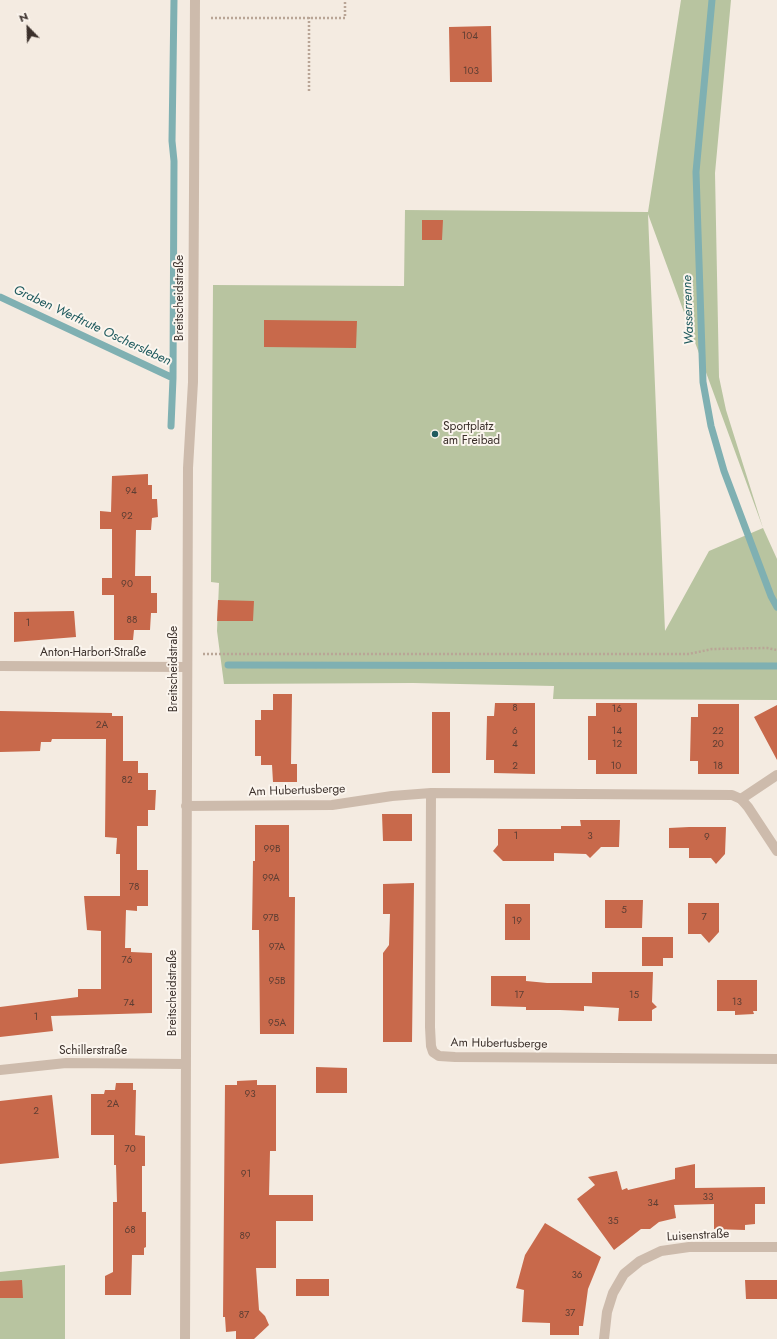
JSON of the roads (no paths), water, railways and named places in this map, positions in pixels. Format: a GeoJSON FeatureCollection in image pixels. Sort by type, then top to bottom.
{"type":"FeatureCollection","features":[{"type":"Feature","properties":{"kind":"street","name":"Breitscheidstraße"},"geometry":{"type":"LineString","coordinates":[[185,1339],[186,654],[188,468],[193,382],[195,0]]}},
{"type":"Feature","properties":{"kind":"street","name":"Anton-Harbort-Straße"},"geometry":{"type":"LineString","coordinates":[[0,666],[186,667]]}},
{"type":"Feature","properties":{"kind":"street"},"geometry":{"type":"LineString","coordinates":[[777,775],[741,799],[777,851]]}},
{"type":"Feature","properties":{"kind":"street","name":"Am Hubertusberge"},"geometry":{"type":"LineString","coordinates":[[186,806],[332,805],[392,796],[431,793],[732,795],[741,799]]}},
{"type":"Feature","properties":{"kind":"street","name":"Am Hubertusberge"},"geometry":{"type":"LineString","coordinates":[[431,793],[430,1028],[431,1046],[433,1052],[439,1056],[455,1057],[777,1059]]}},
{"type":"Feature","properties":{"kind":"street","name":"Schillerstraße"},"geometry":{"type":"LineString","coordinates":[[0,1070],[66,1063],[186,1064]]}},
{"type":"Feature","properties":{"kind":"street","name":"Luisenstraße"},"geometry":{"type":"LineString","coordinates":[[604,1339],[607,1312],[613,1293],[624,1274],[640,1261],[661,1251],[689,1247],[777,1247]]}},
{"type":"Feature","properties":{"kind":"waterway"},"geometry":{"type":"LineString","coordinates":[[173,378],[174,161],[172,141],[174,0]]}},
{"type":"Feature","properties":{"kind":"waterway","name":"Wasserrenne"},"geometry":{"type":"LineString","coordinates":[[712,0],[696,172],[703,382],[711,426],[724,471],[771,596],[777,607]]}},
{"type":"Feature","properties":{"kind":"waterway","name":"Graben Werftrute Oschersleben"},"geometry":{"type":"LineString","coordinates":[[0,297],[173,378],[171,426]]}},
{"type":"Feature","properties":{"kind":"waterway"},"geometry":{"type":"LineString","coordinates":[[228,665],[777,666]]}},
{"type":"Feature","properties":{"kind":"place","name":"Sportplatz am Freibad"},"geometry":{"type":"Point","coordinates":[435,434]}}]}
